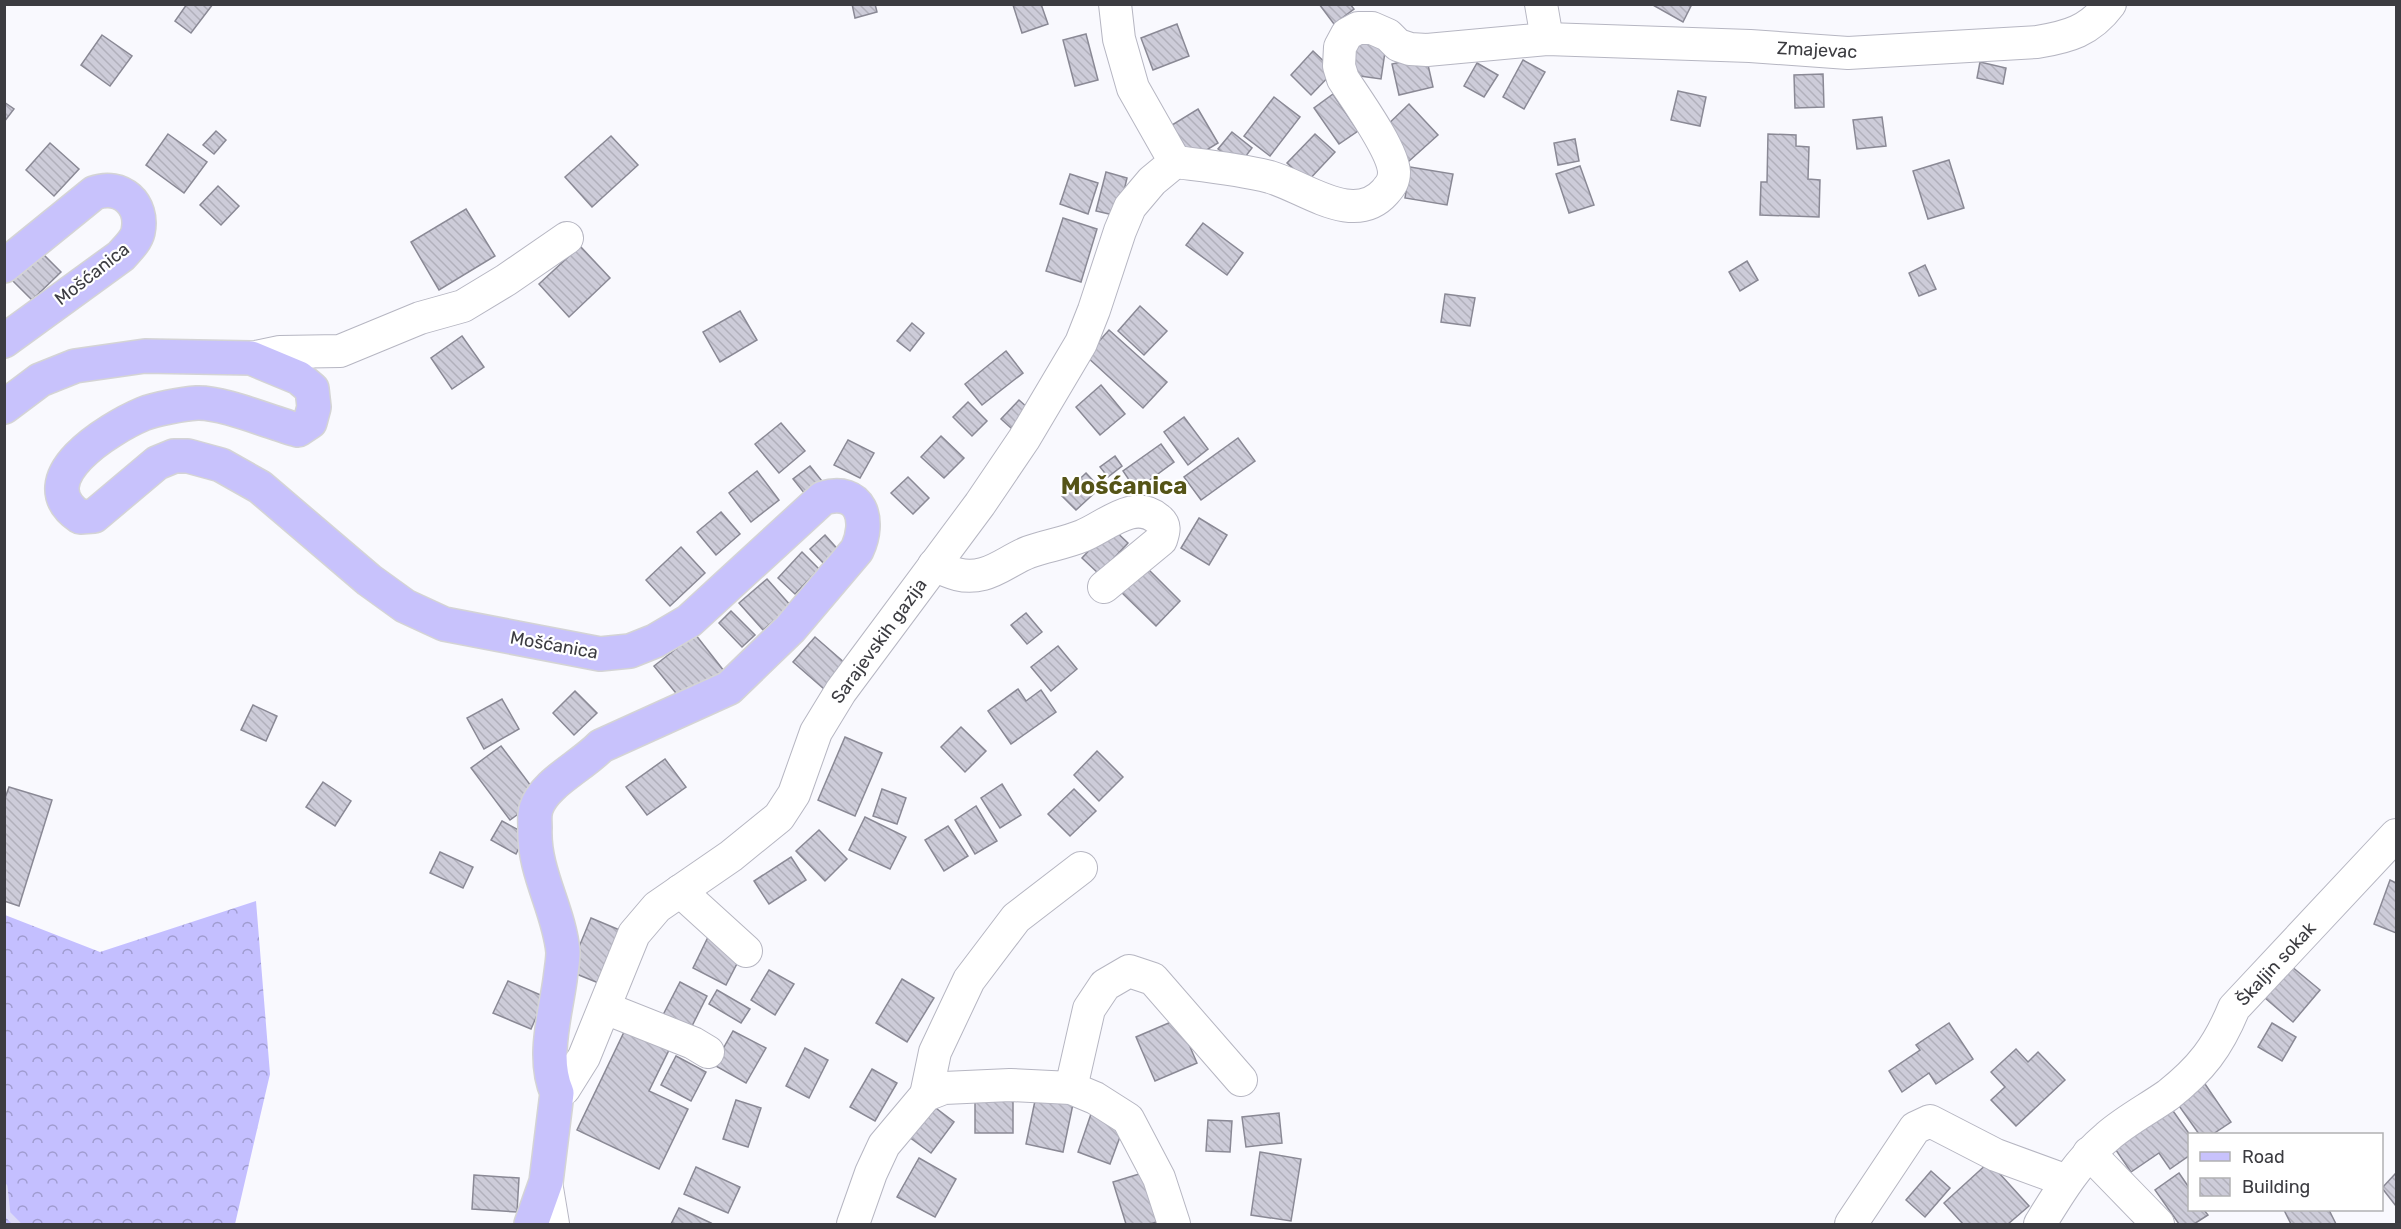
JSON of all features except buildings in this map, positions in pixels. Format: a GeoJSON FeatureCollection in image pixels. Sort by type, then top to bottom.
{"type":"FeatureCollection","features":[{"type":"Feature","properties":{"kind":"main road","name":"Mošćanica"},"geometry":{"type":"LineString","coordinates":[[4,266],[94,193],[106,189],[120,191],[136,210],[138,230],[135,239],[121,256],[4,341]]}},
{"type":"Feature","properties":{"kind":"main road","name":"Mošćanica"},"geometry":{"type":"LineString","coordinates":[[4,407],[40,380],[75,366],[145,356],[251,358],[299,378],[312,389],[314,407],[310,422],[298,430],[234,410],[198,403],[145,413],[117,427],[73,461],[62,481],[62,495],[67,506],[80,517],[94,516],[157,463],[174,456],[188,456],[221,465],[260,487],[369,580],[405,606],[444,624],[600,654],[630,651],[655,641],[689,621],[824,498],[834,495],[846,496],[858,505],[864,520],[863,536],[857,550],[790,629],[729,688],[601,746],[587,761],[560,778],[546,791],[536,809],[536,860],[557,919],[563,954],[549,1052],[552,1082],[557,1093]]}},
{"type":"Feature","properties":{"kind":"main road"},"geometry":{"type":"LineString","coordinates":[[531,1224],[546,1182],[557,1093]]}},
{"type":"Feature","properties":{"kind":"street"},"geometry":{"type":"LineString","coordinates":[[1115,4],[1119,39],[1133,88],[1175,162],[1219,167],[1271,177],[1303,189],[1330,203],[1358,206],[1379,198],[1393,183],[1394,170],[1388,154],[1343,79],[1339,66],[1340,47],[1347,34],[1358,28],[1372,28],[1388,35],[1398,45],[1419,50],[1547,39],[1541,4]]}},
{"type":"Feature","properties":{"kind":"street","name":"Zmajevac"},"geometry":{"type":"LineString","coordinates":[[1547,39],[1750,46],[1848,54],[2037,42],[2066,37],[2088,25],[2110,4]]}},
{"type":"Feature","properties":{"kind":"street","name":"Sarajevskih gazija"},"geometry":{"type":"LineString","coordinates":[[557,1093],[564,1089],[585,1057],[634,934],[657,907],[731,856],[779,817],[794,794],[816,732],[841,691],[980,504],[1024,439],[1081,343],[1130,207],[1152,182],[1175,162]]}},
{"type":"Feature","properties":{"kind":"street","name":"Mošćanica"},"geometry":{"type":"LineString","coordinates":[[251,358],[280,352],[340,351],[420,318],[464,306],[567,238]]}},
{"type":"Feature","properties":{"kind":"street"},"geometry":{"type":"LineString","coordinates":[[934,565],[960,576],[986,574],[1028,552],[1084,535],[1124,514],[1144,512],[1155,516],[1162,523],[1164,530],[1161,540],[1104,587]]}},
{"type":"Feature","properties":{"kind":"street","name":"Škaljin sokak"},"geometry":{"type":"LineString","coordinates":[[2040,1224],[2067,1181],[2089,1153],[2108,1135],[2168,1094],[2195,1071],[2220,1041],[2234,1008],[2392,849]]}},
{"type":"Feature","properties":{"kind":"street"},"geometry":{"type":"LineString","coordinates":[[927,1095],[935,1052],[969,980],[1016,918],[1080,868]]}},
{"type":"Feature","properties":{"kind":"street"},"geometry":{"type":"LineString","coordinates":[[680,891],[746,951]]}},
{"type":"Feature","properties":{"kind":"street"},"geometry":{"type":"LineString","coordinates":[[1071,1088],[1089,1009],[1105,985],[1129,971],[1154,979],[1240,1080]]}},
{"type":"Feature","properties":{"kind":"street"},"geometry":{"type":"LineString","coordinates":[[605,1008],[693,1043],[708,1052]]}},
{"type":"Feature","properties":{"kind":"street"},"geometry":{"type":"LineString","coordinates":[[853,1224],[871,1173],[884,1145],[927,1095],[944,1088],[1011,1085],[1071,1088],[1095,1098],[1128,1119],[1159,1178],[1174,1224]]}},
{"type":"Feature","properties":{"kind":"street"},"geometry":{"type":"LineString","coordinates":[[1851,1224],[1915,1128],[1930,1121],[1996,1155],[2067,1181]]}},
{"type":"Feature","properties":{"kind":"street"},"geometry":{"type":"LineString","coordinates":[[2089,1153],[2158,1224]]}},
{"type":"Feature","properties":{"kind":"street"},"geometry":{"type":"LineString","coordinates":[[546,1182],[553,1224]]}},
{"type":"Feature","properties":{"kind":"green space"},"geometry":{"type":"Polygon","coordinates":[[[256,901],[270,1074],[235,1224],[5,1224],[5,915],[100,952],[256,901]]]}},
{"type":"Feature","properties":{"kind":"waterway","name":"Mošćanica"},"geometry":{"type":"LineString","coordinates":[[4,1187],[7,1214],[17,1224]]}},
{"type":"Feature","properties":{"kind":"district","name":"Mošćanica"},"geometry":{"type":"Point","coordinates":[1124,486]}}]}
